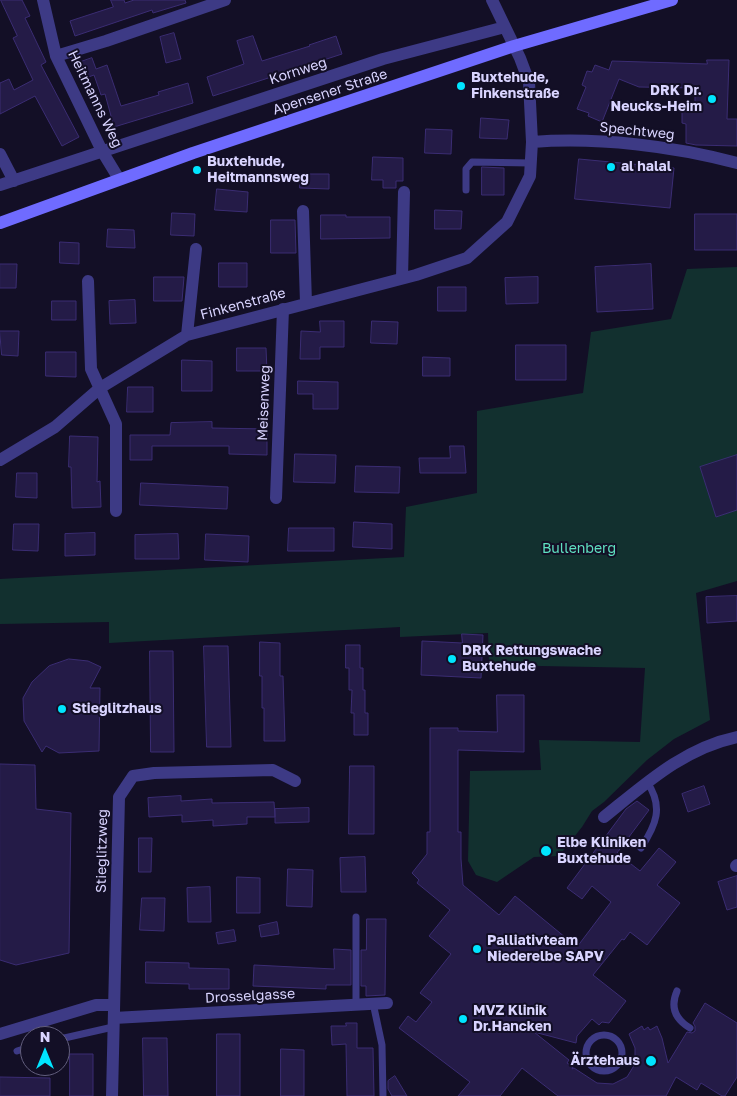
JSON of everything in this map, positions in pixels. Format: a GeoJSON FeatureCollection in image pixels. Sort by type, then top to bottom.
{"type":"FeatureCollection","features":[{"type":"Feature","properties":{"kind":"main road","name":"Apensener Straße"},"geometry":{"type":"LineString","coordinates":[[0,223],[192,153],[514,46],[672,0]]}},
{"type":"Feature","properties":{"kind":"street","name":"Heitmanns Weg"},"geometry":{"type":"LineString","coordinates":[[43,0],[56,56],[102,151],[119,179]]}},
{"type":"Feature","properties":{"kind":"street"},"geometry":{"type":"LineString","coordinates":[[56,56],[225,0]]}},
{"type":"Feature","properties":{"kind":"street","name":"Finkenstraße"},"geometry":{"type":"LineString","coordinates":[[0,460],[55,427],[100,388],[187,335],[402,278],[467,258],[507,222],[530,176],[532,142],[529,82],[492,0]]}},
{"type":"Feature","properties":{"kind":"street","name":"Kornweg"},"geometry":{"type":"LineString","coordinates":[[0,185],[383,59],[505,27]]}},
{"type":"Feature","properties":{"kind":"street","name":"Spechtweg"},"geometry":{"type":"LineString","coordinates":[[532,142],[562,140],[657,147],[737,163]]}},
{"type":"Feature","properties":{"kind":"street"},"geometry":{"type":"LineString","coordinates":[[0,154],[14,180]]}},
{"type":"Feature","properties":{"kind":"street"},"geometry":{"type":"LineString","coordinates":[[402,278],[404,192]]}},
{"type":"Feature","properties":{"kind":"street","name":"Finkenstraße"},"geometry":{"type":"LineString","coordinates":[[303,211],[306,303]]}},
{"type":"Feature","properties":{"kind":"street","name":"Finkenstraße"},"geometry":{"type":"LineString","coordinates":[[187,335],[196,249]]}},
{"type":"Feature","properties":{"kind":"street"},"geometry":{"type":"LineString","coordinates":[[88,281],[91,370],[116,424],[116,511]]}},
{"type":"Feature","properties":{"kind":"street","name":"Meisenweg"},"geometry":{"type":"LineString","coordinates":[[276,498],[283,309]]}},
{"type":"Feature","properties":{"kind":"street"},"geometry":{"type":"LineString","coordinates":[[604,817],[660,772],[683,757],[726,739],[737,737]]}},
{"type":"Feature","properties":{"kind":"street","name":"Stieglitzweg"},"geometry":{"type":"LineString","coordinates":[[112,1096],[119,797],[133,776],[154,774],[273,770],[295,781]]}},
{"type":"Feature","properties":{"kind":"street","name":"Drosselgasse"},"geometry":{"type":"LineString","coordinates":[[0,1034],[96,1005],[113,1017],[387,1003]]}},
{"type":"Feature","properties":{"kind":"lane"},"geometry":{"type":"LineString","coordinates":[[466,190],[466,169],[472,162],[531,163]]}},
{"type":"Feature","properties":{"kind":"lane"},"geometry":{"type":"LineString","coordinates":[[641,848],[653,830],[657,812],[654,793],[647,782]]}},
{"type":"Feature","properties":{"kind":"lane"},"geometry":{"type":"LineString","coordinates":[[356,917],[356,1005]]}},
{"type":"Feature","properties":{"kind":"lane"},"geometry":{"type":"LineString","coordinates":[[676,991],[673,1003],[674,1012],[678,1019],[690,1028]]}},
{"type":"Feature","properties":{"kind":"lane"},"geometry":{"type":"LineString","coordinates":[[373,1004],[382,1045],[383,1096]]}},
{"type":"Feature","properties":{"kind":"lane"},"geometry":{"type":"LineString","coordinates":[[70,1035],[113,1017]]}},
{"type":"Feature","properties":{"kind":"lane"},"geometry":{"type":"LineString","coordinates":[[604,1035],[616,1040],[622,1055],[616,1067],[604,1072],[591,1066],[587,1061],[586,1055],[588,1045],[592,1040],[604,1035]]}},
{"type":"Feature","properties":{"kind":"lane"},"geometry":{"type":"LineString","coordinates":[[16,1051],[20,1050]]}},
{"type":"Feature","properties":{"kind":"green space","name":"Bullenberg"},"geometry":{"type":"Polygon","coordinates":[[[737,267],[737,581],[696,593],[710,720],[674,739],[647,760],[604,802],[592,811],[559,856],[534,857],[497,882],[476,875],[468,861],[470,771],[541,770],[539,740],[640,742],[645,668],[489,665],[488,633],[400,637],[400,627],[109,643],[109,622],[0,624],[0,579],[404,557],[406,507],[477,493],[477,411],[583,393],[591,332],[671,319],[687,269],[737,267]]]}},
{"type":"Feature","properties":{"kind":"building"},"geometry":{"type":"Polygon","coordinates":[[[1,0],[22,0],[30,16],[25,18],[46,62],[41,65],[79,137],[62,146],[35,96],[0,114],[0,83],[9,79],[14,90],[33,80],[13,38],[17,36],[1,0]]]}},
{"type":"Feature","properties":{"kind":"building"},"geometry":{"type":"Polygon","coordinates":[[[111,0],[124,0],[125,3],[134,0],[185,0],[186,3],[153,13],[152,10],[75,36],[70,21],[113,7],[111,0]]]}},
{"type":"Feature","properties":{"kind":"building"},"geometry":{"type":"Polygon","coordinates":[[[174,33],[181,59],[166,63],[160,37],[174,33]]]}},
{"type":"Feature","properties":{"kind":"building"},"geometry":{"type":"Polygon","coordinates":[[[253,36],[262,61],[336,36],[342,54],[213,96],[207,77],[244,64],[237,41],[253,36]]]}},
{"type":"Feature","properties":{"kind":"building"},"geometry":{"type":"Polygon","coordinates":[[[92,58],[96,69],[107,65],[121,106],[159,95],[158,92],[188,83],[193,103],[114,127],[105,94],[101,95],[94,75],[83,79],[78,63],[92,58]]]}},
{"type":"Feature","properties":{"kind":"building","name":"DRK Dr. Neucks-Heim"},"geometry":{"type":"Polygon","coordinates":[[[707,60],[729,60],[727,119],[737,119],[737,146],[686,143],[686,124],[682,123],[682,110],[695,110],[695,88],[639,87],[619,79],[602,122],[588,116],[589,113],[577,109],[586,87],[582,85],[587,71],[592,72],[595,65],[609,70],[612,61],[707,64],[707,60]]]}},
{"type":"Feature","properties":{"kind":"building"},"geometry":{"type":"Polygon","coordinates":[[[481,118],[509,120],[507,139],[480,138],[481,118]]]}},
{"type":"Feature","properties":{"kind":"building"},"geometry":{"type":"Polygon","coordinates":[[[426,129],[452,130],[451,154],[425,153],[426,129]]]}},
{"type":"Feature","properties":{"kind":"building"},"geometry":{"type":"Polygon","coordinates":[[[373,157],[403,158],[403,181],[396,181],[396,188],[383,188],[383,180],[372,180],[373,157]]]}},
{"type":"Feature","properties":{"kind":"building"},"geometry":{"type":"Polygon","coordinates":[[[579,159],[674,168],[670,208],[575,199],[579,159]]]}},
{"type":"Feature","properties":{"kind":"building"},"geometry":{"type":"Polygon","coordinates":[[[482,167],[504,168],[504,195],[482,195],[482,167]]]}},
{"type":"Feature","properties":{"kind":"building"},"geometry":{"type":"Polygon","coordinates":[[[300,174],[329,174],[329,189],[300,188],[300,174]]]}},
{"type":"Feature","properties":{"kind":"building"},"geometry":{"type":"Polygon","coordinates":[[[217,189],[248,192],[247,212],[215,210],[217,189]]]}},
{"type":"Feature","properties":{"kind":"building"},"geometry":{"type":"Polygon","coordinates":[[[435,210],[462,211],[461,229],[435,229],[435,210]]]}},
{"type":"Feature","properties":{"kind":"building"},"geometry":{"type":"Polygon","coordinates":[[[172,213],[195,214],[194,236],[171,235],[172,213]]]}},
{"type":"Feature","properties":{"kind":"building"},"geometry":{"type":"Polygon","coordinates":[[[695,214],[737,214],[737,250],[695,250],[695,214]]]}},
{"type":"Feature","properties":{"kind":"building"},"geometry":{"type":"Polygon","coordinates":[[[321,215],[390,217],[390,238],[321,239],[321,215]]]}},
{"type":"Feature","properties":{"kind":"building"},"geometry":{"type":"Polygon","coordinates":[[[271,220],[295,220],[296,253],[271,253],[271,220]]]}},
{"type":"Feature","properties":{"kind":"building"},"geometry":{"type":"Polygon","coordinates":[[[108,229],[134,230],[135,248],[107,247],[108,229]]]}},
{"type":"Feature","properties":{"kind":"building"},"geometry":{"type":"Polygon","coordinates":[[[60,242],[79,243],[79,264],[60,263],[60,242]]]}},
{"type":"Feature","properties":{"kind":"building"},"geometry":{"type":"Polygon","coordinates":[[[219,263],[247,263],[247,287],[219,287],[219,263]]]}},
{"type":"Feature","properties":{"kind":"building"},"geometry":{"type":"Polygon","coordinates":[[[0,264],[17,264],[16,288],[0,288],[0,264]]]}},
{"type":"Feature","properties":{"kind":"building"},"geometry":{"type":"Polygon","coordinates":[[[651,264],[653,309],[597,312],[595,267],[651,264]]]}},
{"type":"Feature","properties":{"kind":"building"},"geometry":{"type":"Polygon","coordinates":[[[154,277],[184,277],[182,301],[154,301],[154,277]]]}},
{"type":"Feature","properties":{"kind":"building"},"geometry":{"type":"Polygon","coordinates":[[[538,277],[538,303],[506,304],[505,278],[538,277]]]}},
{"type":"Feature","properties":{"kind":"building"},"geometry":{"type":"Polygon","coordinates":[[[438,287],[466,287],[466,311],[438,311],[438,287]]]}},
{"type":"Feature","properties":{"kind":"building"},"geometry":{"type":"Polygon","coordinates":[[[135,300],[136,323],[110,324],[109,301],[135,300]]]}},
{"type":"Feature","properties":{"kind":"building"},"geometry":{"type":"Polygon","coordinates":[[[52,301],[76,301],[76,320],[52,320],[52,301]]]}},
{"type":"Feature","properties":{"kind":"building"},"geometry":{"type":"Polygon","coordinates":[[[320,321],[344,321],[344,347],[320,347],[320,359],[300,359],[301,331],[320,332],[320,321]]]}},
{"type":"Feature","properties":{"kind":"building"},"geometry":{"type":"Polygon","coordinates":[[[372,321],[398,322],[397,344],[371,343],[372,321]]]}},
{"type":"Feature","properties":{"kind":"building"},"geometry":{"type":"Polygon","coordinates":[[[0,331],[19,331],[18,356],[2,355],[0,331]]]}},
{"type":"Feature","properties":{"kind":"building"},"geometry":{"type":"Polygon","coordinates":[[[516,345],[566,345],[566,380],[516,380],[516,345]]]}},
{"type":"Feature","properties":{"kind":"building"},"geometry":{"type":"Polygon","coordinates":[[[237,348],[266,348],[267,371],[237,371],[237,348]]]}},
{"type":"Feature","properties":{"kind":"building"},"geometry":{"type":"Polygon","coordinates":[[[46,352],[76,352],[76,377],[46,376],[46,352]]]}},
{"type":"Feature","properties":{"kind":"building"},"geometry":{"type":"Polygon","coordinates":[[[423,357],[450,358],[450,376],[423,376],[423,357]]]}},
{"type":"Feature","properties":{"kind":"building"},"geometry":{"type":"Polygon","coordinates":[[[182,360],[212,361],[212,391],[182,391],[182,360]]]}},
{"type":"Feature","properties":{"kind":"building"},"geometry":{"type":"Polygon","coordinates":[[[298,381],[338,382],[338,409],[313,409],[313,394],[298,394],[298,381]]]}},
{"type":"Feature","properties":{"kind":"building"},"geometry":{"type":"Polygon","coordinates":[[[128,387],[153,387],[153,412],[127,412],[128,387]]]}},
{"type":"Feature","properties":{"kind":"building"},"geometry":{"type":"Polygon","coordinates":[[[212,422],[212,428],[267,429],[267,455],[229,454],[229,446],[152,446],[152,460],[130,460],[130,435],[170,435],[171,423],[212,422]]]}},
{"type":"Feature","properties":{"kind":"building"},"geometry":{"type":"Polygon","coordinates":[[[70,436],[98,437],[97,482],[100,481],[101,507],[72,508],[71,467],[69,467],[70,436]]]}},
{"type":"Feature","properties":{"kind":"building"},"geometry":{"type":"Polygon","coordinates":[[[450,446],[464,446],[466,473],[420,473],[419,458],[450,458],[450,446]]]}},
{"type":"Feature","properties":{"kind":"building"},"geometry":{"type":"Polygon","coordinates":[[[295,454],[336,455],[335,483],[294,482],[295,454]]]}},
{"type":"Feature","properties":{"kind":"building"},"geometry":{"type":"Polygon","coordinates":[[[737,455],[737,510],[716,517],[700,467],[737,455]]]}},
{"type":"Feature","properties":{"kind":"building"},"geometry":{"type":"Polygon","coordinates":[[[356,466],[400,467],[399,493],[355,492],[356,466]]]}},
{"type":"Feature","properties":{"kind":"building"},"geometry":{"type":"Polygon","coordinates":[[[17,473],[37,473],[37,498],[16,497],[17,473]]]}},
{"type":"Feature","properties":{"kind":"building"},"geometry":{"type":"Polygon","coordinates":[[[141,483],[228,487],[227,509],[140,505],[141,483]]]}},
{"type":"Feature","properties":{"kind":"building"},"geometry":{"type":"Polygon","coordinates":[[[354,522],[392,524],[392,549],[353,547],[354,522]]]}},
{"type":"Feature","properties":{"kind":"building"},"geometry":{"type":"Polygon","coordinates":[[[14,524],[39,524],[38,551],[13,550],[14,524]]]}},
{"type":"Feature","properties":{"kind":"building"},"geometry":{"type":"Polygon","coordinates":[[[289,528],[334,528],[334,551],[288,551],[289,528]]]}},
{"type":"Feature","properties":{"kind":"building"},"geometry":{"type":"Polygon","coordinates":[[[95,533],[95,555],[65,556],[65,534],[95,533]]]}},
{"type":"Feature","properties":{"kind":"building"},"geometry":{"type":"Polygon","coordinates":[[[178,534],[179,559],[135,559],[135,535],[178,534]]]}},
{"type":"Feature","properties":{"kind":"building"},"geometry":{"type":"Polygon","coordinates":[[[206,534],[249,536],[248,562],[205,560],[206,534]]]}},
{"type":"Feature","properties":{"kind":"building"},"geometry":{"type":"Polygon","coordinates":[[[737,596],[737,621],[707,623],[706,597],[737,596]]]}},
{"type":"Feature","properties":{"kind":"building","name":"DRK Rettungswache Buxtehude"},"geometry":{"type":"Polygon","coordinates":[[[462,634],[483,635],[481,678],[421,675],[422,641],[462,643],[462,634]]]}},
{"type":"Feature","properties":{"kind":"building"},"geometry":{"type":"Polygon","coordinates":[[[260,642],[280,643],[280,676],[283,676],[285,741],[264,741],[260,642]]]}},
{"type":"Feature","properties":{"kind":"building"},"geometry":{"type":"Polygon","coordinates":[[[346,645],[360,645],[360,668],[363,668],[365,713],[368,713],[368,735],[354,735],[354,713],[351,713],[352,690],[349,690],[349,668],[346,668],[346,645]]]}},
{"type":"Feature","properties":{"kind":"building"},"geometry":{"type":"Polygon","coordinates":[[[204,646],[228,646],[231,747],[207,747],[204,646]]]}},
{"type":"Feature","properties":{"kind":"building"},"geometry":{"type":"Polygon","coordinates":[[[150,651],[173,651],[174,752],[151,752],[150,651]]]}},
{"type":"Feature","properties":{"kind":"building","name":"Stieglitzhaus"},"geometry":{"type":"Polygon","coordinates":[[[69,659],[88,661],[101,667],[90,688],[100,688],[99,751],[59,753],[46,746],[42,752],[24,721],[23,698],[32,682],[49,666],[69,659]]]}},
{"type":"Feature","properties":{"kind":"building"},"geometry":{"type":"Polygon","coordinates":[[[497,695],[524,695],[524,752],[458,750],[458,832],[461,832],[463,885],[499,915],[515,896],[577,947],[611,902],[592,886],[582,899],[567,888],[626,809],[637,801],[649,810],[617,853],[640,871],[659,848],[676,862],[657,885],[680,903],[647,945],[630,932],[593,975],[626,1001],[609,1023],[602,1022],[599,1025],[592,1019],[577,1036],[576,1043],[534,1032],[569,1060],[567,1063],[573,1067],[572,1069],[574,1068],[597,1083],[613,1084],[627,1077],[635,1064],[635,1048],[629,1034],[642,1026],[644,1030],[648,1027],[650,1030],[657,1026],[668,1063],[687,1032],[692,1033],[695,1031],[693,1023],[705,1003],[737,1023],[737,1077],[725,1096],[701,1083],[697,1090],[676,1077],[666,1096],[558,1096],[522,1068],[500,1096],[458,1096],[470,1082],[399,1028],[408,1016],[416,1022],[432,1002],[420,993],[451,954],[429,936],[450,910],[417,883],[419,880],[412,873],[427,854],[427,832],[430,832],[430,728],[458,728],[458,731],[497,732],[497,695]]]}},
{"type":"Feature","properties":{"kind":"building"},"geometry":{"type":"Polygon","coordinates":[[[0,764],[35,765],[36,809],[71,813],[69,953],[16,965],[0,960],[0,764]]]}},
{"type":"Feature","properties":{"kind":"building"},"geometry":{"type":"Polygon","coordinates":[[[350,766],[374,766],[374,834],[349,834],[350,766]]]}},
{"type":"Feature","properties":{"kind":"building"},"geometry":{"type":"Polygon","coordinates":[[[704,786],[710,804],[688,812],[682,794],[704,786]]]}},
{"type":"Feature","properties":{"kind":"building"},"geometry":{"type":"Polygon","coordinates":[[[181,796],[181,801],[212,799],[212,803],[274,802],[275,817],[247,817],[247,824],[213,826],[213,820],[182,822],[182,815],[149,817],[148,798],[181,796]]]}},
{"type":"Feature","properties":{"kind":"building"},"geometry":{"type":"Polygon","coordinates":[[[309,808],[309,822],[275,823],[275,809],[309,808]]]}},
{"type":"Feature","properties":{"kind":"building"},"geometry":{"type":"Polygon","coordinates":[[[139,838],[152,838],[151,872],[139,872],[139,838]]]}},
{"type":"Feature","properties":{"kind":"building"},"geometry":{"type":"Polygon","coordinates":[[[365,857],[366,892],[341,892],[340,858],[365,857]]]}},
{"type":"Feature","properties":{"kind":"building"},"geometry":{"type":"Polygon","coordinates":[[[288,869],[313,870],[312,907],[287,906],[288,869]]]}},
{"type":"Feature","properties":{"kind":"building"},"geometry":{"type":"Polygon","coordinates":[[[737,876],[737,907],[727,910],[718,882],[737,876]]]}},
{"type":"Feature","properties":{"kind":"building"},"geometry":{"type":"Polygon","coordinates":[[[237,877],[260,878],[260,913],[237,913],[237,877]]]}},
{"type":"Feature","properties":{"kind":"building"},"geometry":{"type":"Polygon","coordinates":[[[210,887],[211,922],[188,922],[187,888],[210,887]]]}},
{"type":"Feature","properties":{"kind":"building"},"geometry":{"type":"Polygon","coordinates":[[[142,898],[165,898],[164,931],[140,930],[142,898]]]}},
{"type":"Feature","properties":{"kind":"building"},"geometry":{"type":"Polygon","coordinates":[[[367,919],[386,919],[385,995],[366,996],[366,986],[361,986],[361,950],[366,950],[367,919]]]}},
{"type":"Feature","properties":{"kind":"building"},"geometry":{"type":"Polygon","coordinates":[[[277,922],[279,934],[261,937],[259,926],[277,922]]]}},
{"type":"Feature","properties":{"kind":"building"},"geometry":{"type":"Polygon","coordinates":[[[234,930],[236,941],[218,944],[216,933],[234,930]]]}},
{"type":"Feature","properties":{"kind":"building"},"geometry":{"type":"Polygon","coordinates":[[[334,949],[351,950],[351,985],[326,985],[326,989],[253,986],[254,965],[334,969],[334,949]]]}},
{"type":"Feature","properties":{"kind":"building"},"geometry":{"type":"Polygon","coordinates":[[[146,962],[189,963],[189,968],[229,969],[229,989],[189,989],[189,984],[146,983],[146,962]]]}},
{"type":"Feature","properties":{"kind":"building"},"geometry":{"type":"Polygon","coordinates":[[[346,1023],[357,1023],[357,1048],[373,1048],[374,1096],[347,1096],[346,1044],[332,1045],[331,1026],[346,1026],[346,1023]]]}},
{"type":"Feature","properties":{"kind":"building"},"geometry":{"type":"Polygon","coordinates":[[[217,1034],[240,1034],[240,1096],[217,1096],[217,1034]]]}},
{"type":"Feature","properties":{"kind":"building"},"geometry":{"type":"Polygon","coordinates":[[[143,1038],[167,1038],[168,1096],[144,1096],[143,1038]]]}},
{"type":"Feature","properties":{"kind":"building"},"geometry":{"type":"Polygon","coordinates":[[[281,1049],[304,1050],[304,1096],[281,1096],[281,1049]]]}},
{"type":"Feature","properties":{"kind":"building"},"geometry":{"type":"Polygon","coordinates":[[[70,1054],[93,1054],[93,1096],[70,1096],[70,1054]]]}},
{"type":"Feature","properties":{"kind":"building"},"geometry":{"type":"Polygon","coordinates":[[[395,1076],[407,1096],[392,1096],[388,1089],[388,1081],[395,1076]]]}},
{"type":"Feature","properties":{"kind":"building"},"geometry":{"type":"Polygon","coordinates":[[[0,1077],[50,1078],[50,1096],[0,1096],[0,1077]]]}},
{"type":"Feature","properties":{"kind":"place","name":"Buxtehude, Finkenstraße"},"geometry":{"type":"Point","coordinates":[461,86]}},
{"type":"Feature","properties":{"kind":"place","name":"DRK Dr. Neucks-Heim"},"geometry":{"type":"Point","coordinates":[712,99]}},
{"type":"Feature","properties":{"kind":"place","name":"al halal"},"geometry":{"type":"Point","coordinates":[611,167]}},
{"type":"Feature","properties":{"kind":"place","name":"Buxtehude, Heitmannsweg"},"geometry":{"type":"Point","coordinates":[197,170]}},
{"type":"Feature","properties":{"kind":"place","name":"DRK Rettungswache Buxtehude"},"geometry":{"type":"Point","coordinates":[452,659]}},
{"type":"Feature","properties":{"kind":"place","name":"Stieglitzhaus"},"geometry":{"type":"Point","coordinates":[62,709]}},
{"type":"Feature","properties":{"kind":"place","name":"Elbe Kliniken Buxtehude"},"geometry":{"type":"Point","coordinates":[546,851]}},
{"type":"Feature","properties":{"kind":"place","name":"Palliativteam Niederelbe SAPV"},"geometry":{"type":"Point","coordinates":[477,949]}},
{"type":"Feature","properties":{"kind":"place","name":"MVZ Klinik Dr.Hancken"},"geometry":{"type":"Point","coordinates":[463,1019]}},
{"type":"Feature","properties":{"kind":"place","name":"Ärztehaus"},"geometry":{"type":"Point","coordinates":[651,1061]}}]}
